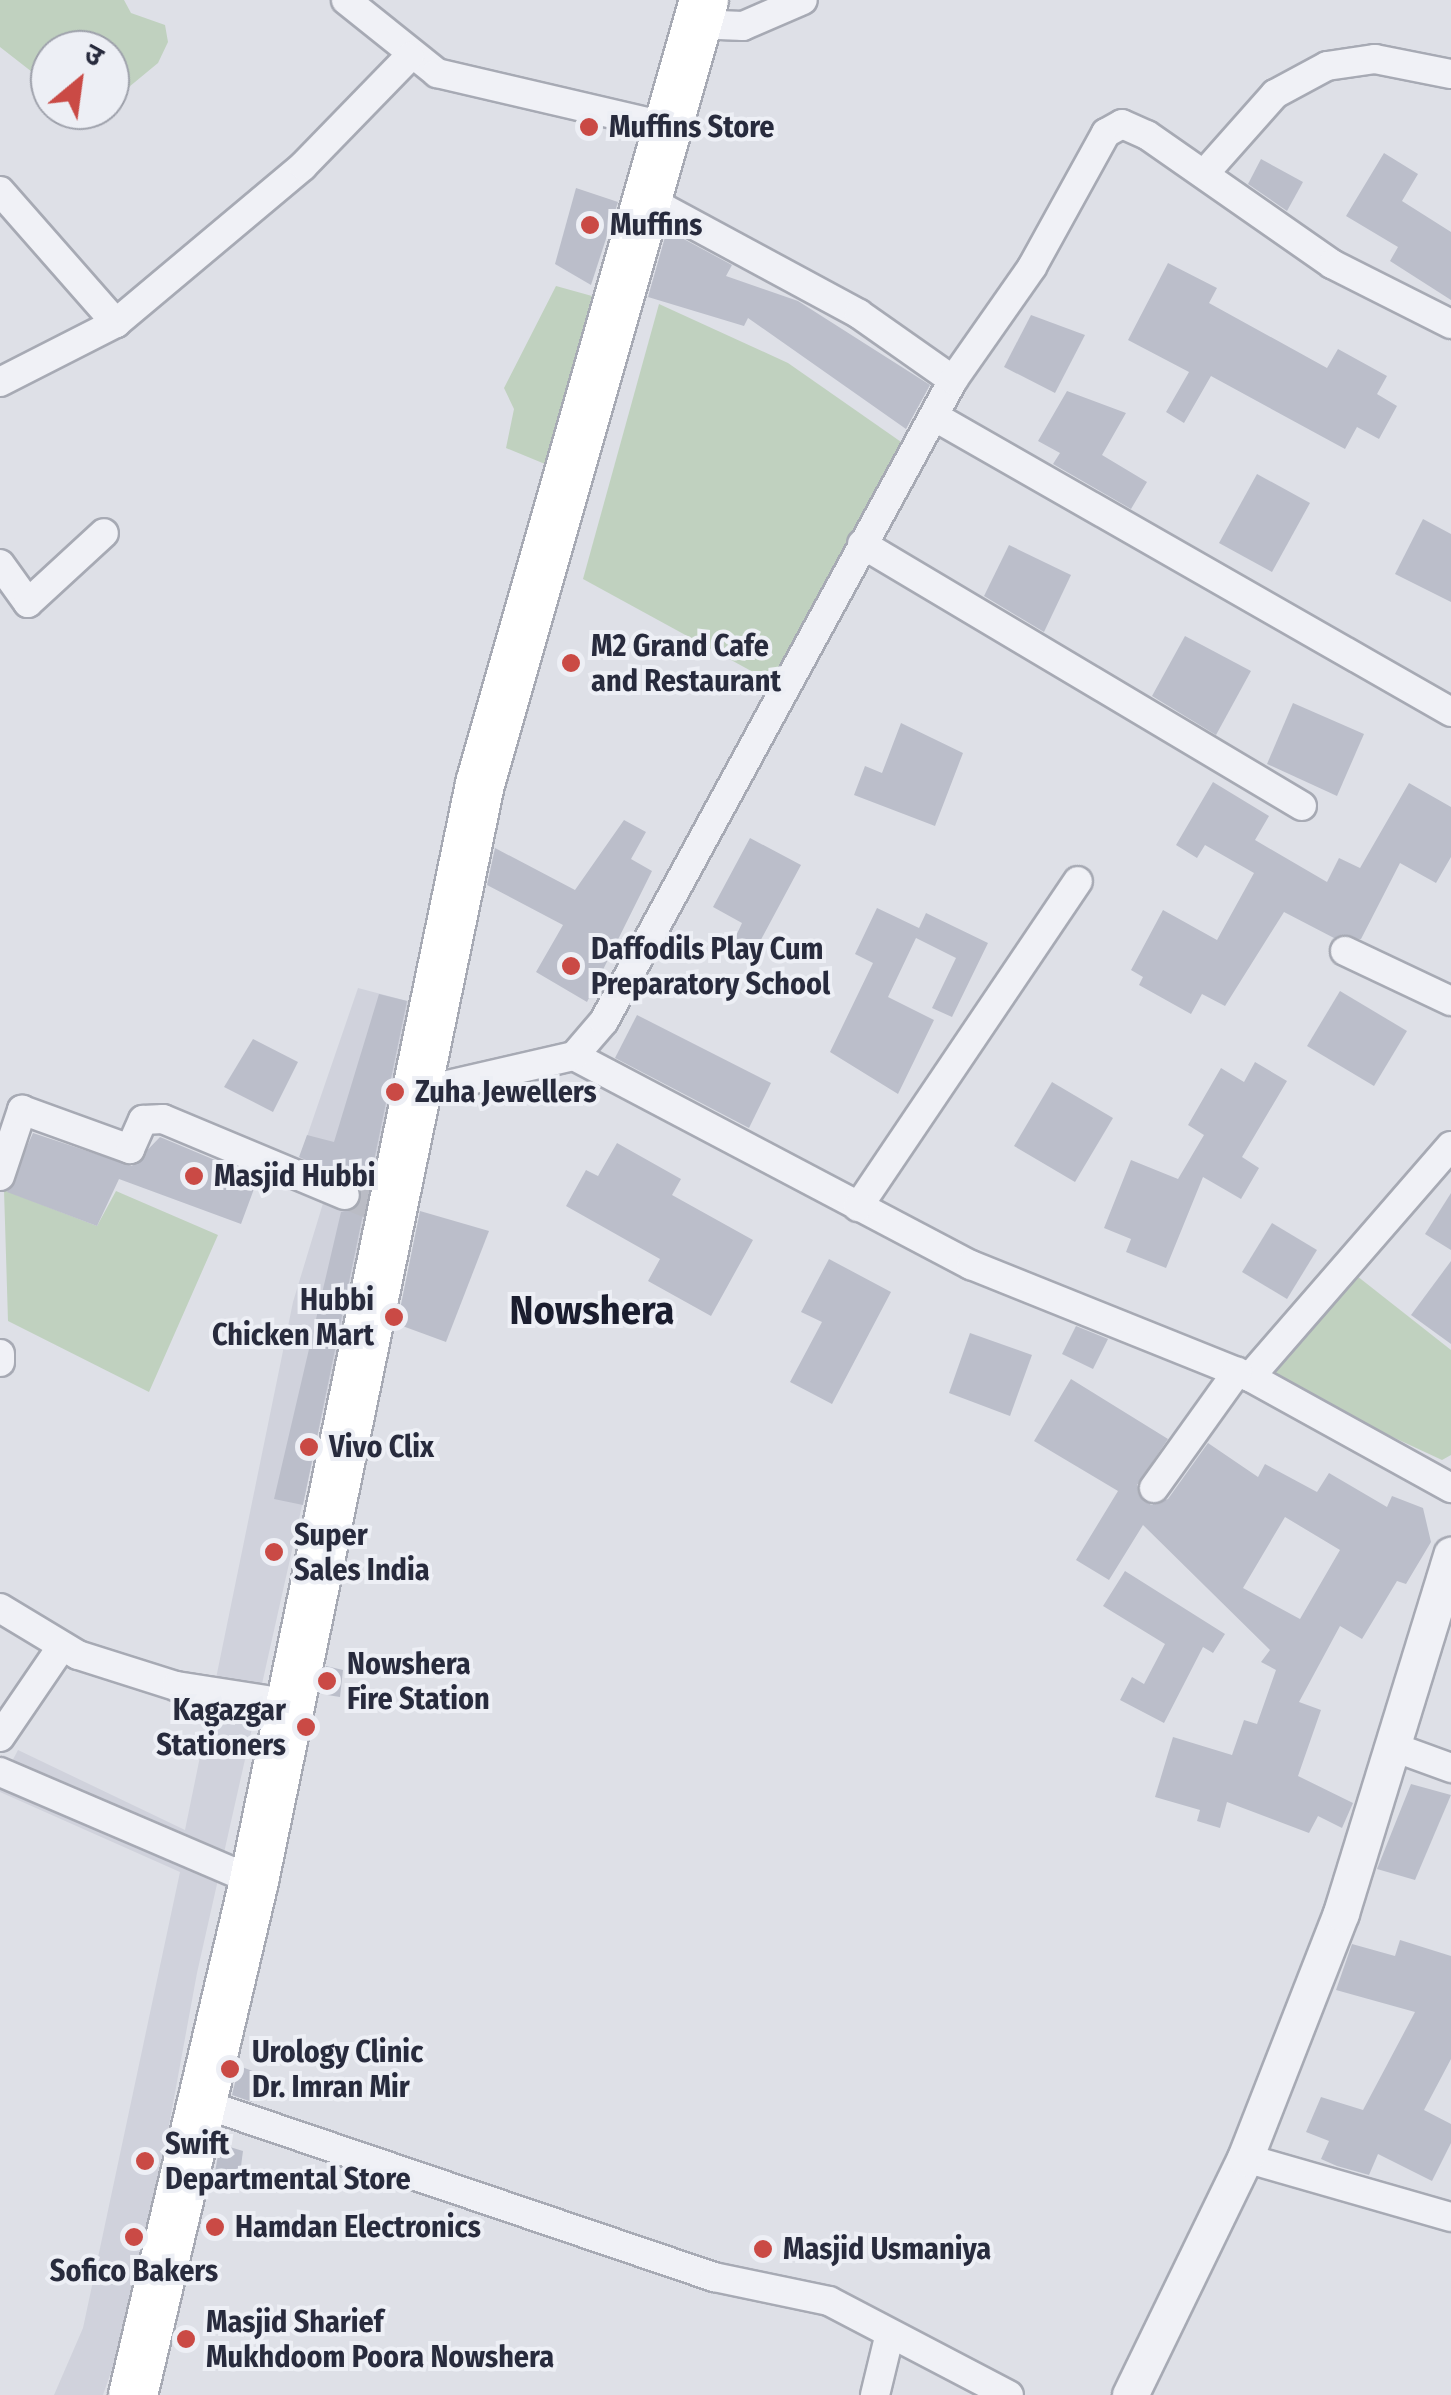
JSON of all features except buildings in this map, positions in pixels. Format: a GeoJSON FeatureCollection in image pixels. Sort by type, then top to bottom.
{"type":"FeatureCollection","features":[{"type":"Feature","properties":{"kind":"highway"},"geometry":{"type":"LineString","coordinates":[[132,2395],[254,1881],[387,1210],[422,1091],[498,710],[652,202],[700,12]]}},
{"type":"Feature","properties":{"kind":"street"},"geometry":{"type":"LineString","coordinates":[[346,0],[410,56],[507,95],[673,128]]}},
{"type":"Feature","properties":{"kind":"street"},"geometry":{"type":"LineString","coordinates":[[700,12],[743,26],[803,0]]}},
{"type":"Feature","properties":{"kind":"street"},"geometry":{"type":"LineString","coordinates":[[0,382],[116,323],[303,166],[410,56]]}},
{"type":"Feature","properties":{"kind":"street"},"geometry":{"type":"LineString","coordinates":[[1204,174],[1275,94],[1327,66],[1376,59],[1451,74]]}},
{"type":"Feature","properties":{"kind":"street"},"geometry":{"type":"LineString","coordinates":[[422,1091],[574,1056],[604,1020],[862,544],[937,418],[953,380],[1032,267],[1106,133],[1122,124],[1204,174],[1332,264],[1451,324]]}},
{"type":"Feature","properties":{"kind":"street"},"geometry":{"type":"LineString","coordinates":[[0,191],[116,323]]}},
{"type":"Feature","properties":{"kind":"street"},"geometry":{"type":"LineString","coordinates":[[652,202],[860,314],[953,380]]}},
{"type":"Feature","properties":{"kind":"street"},"geometry":{"type":"LineString","coordinates":[[937,418],[1451,712]]}},
{"type":"Feature","properties":{"kind":"street"},"geometry":{"type":"LineString","coordinates":[[0,564],[28,603],[104,533]]}},
{"type":"Feature","properties":{"kind":"street"},"geometry":{"type":"LineString","coordinates":[[862,544],[1302,806]]}},
{"type":"Feature","properties":{"kind":"street"},"geometry":{"type":"LineString","coordinates":[[858,1207],[1078,881]]}},
{"type":"Feature","properties":{"kind":"street"},"geometry":{"type":"LineString","coordinates":[[1345,951],[1451,1001]]}},
{"type":"Feature","properties":{"kind":"street"},"geometry":{"type":"LineString","coordinates":[[574,1056],[971,1265],[1244,1374],[1451,1488]]}},
{"type":"Feature","properties":{"kind":"street"},"geometry":{"type":"LineString","coordinates":[[0,1176],[22,1110],[130,1149],[143,1120],[162,1119],[344,1195]]}},
{"type":"Feature","properties":{"kind":"street"},"geometry":{"type":"LineString","coordinates":[[1154,1488],[1244,1374],[1451,1146]]}},
{"type":"Feature","properties":{"kind":"street"},"geometry":{"type":"LineString","coordinates":[[0,1354],[0,1362]]}},
{"type":"Feature","properties":{"kind":"street"},"geometry":{"type":"LineString","coordinates":[[1130,2395],[1246,2158],[1396,1748],[1451,1555]]}},
{"type":"Feature","properties":{"kind":"street"},"geometry":{"type":"LineString","coordinates":[[0,1608],[62,1646],[176,1686],[292,1704]]}},
{"type":"Feature","properties":{"kind":"street"},"geometry":{"type":"LineString","coordinates":[[0,1737],[62,1646]]}},
{"type":"Feature","properties":{"kind":"street"},"geometry":{"type":"LineString","coordinates":[[1396,1748],[1451,1768]]}},
{"type":"Feature","properties":{"kind":"street"},"geometry":{"type":"LineString","coordinates":[[0,1772],[254,1881]]}},
{"type":"Feature","properties":{"kind":"street"},"geometry":{"type":"LineString","coordinates":[[204,2104],[714,2277],[829,2301],[889,2337],[1009,2395]]}},
{"type":"Feature","properties":{"kind":"street"},"geometry":{"type":"LineString","coordinates":[[1246,2158],[1451,2216]]}},
{"type":"Feature","properties":{"kind":"street"},"geometry":{"type":"LineString","coordinates":[[875,2395],[889,2337]]}},
{"type":"Feature","properties":{"kind":"shaded area"},"geometry":{"type":"Polygon","coordinates":[[[358,988],[415,1003],[197,1973],[138,2294],[103,2395],[54,2395],[83,2328],[180,1872],[0,1792],[0,1784],[18,1750],[185,1830],[293,1302],[324,1200],[291,1183],[358,988]]]}},
{"type":"Feature","properties":{"kind":"green space"},"geometry":{"type":"Polygon","coordinates":[[[0,0],[124,0],[131,13],[165,25],[168,42],[158,63],[130,86],[130,30],[30,30],[30,70],[0,47],[0,0]]]}},
{"type":"Feature","properties":{"kind":"green space"},"geometry":{"type":"Polygon","coordinates":[[[556,286],[592,296],[545,464],[506,448],[514,409],[504,388],[556,286]]]}},
{"type":"Feature","properties":{"kind":"green space"},"geometry":{"type":"Polygon","coordinates":[[[659,304],[788,363],[904,444],[773,683],[583,579],[659,304]]]}},
{"type":"Feature","properties":{"kind":"green space"},"geometry":{"type":"Polygon","coordinates":[[[4,1190],[97,1226],[116,1191],[218,1235],[149,1392],[8,1321],[4,1190]]]}},
{"type":"Feature","properties":{"kind":"green space"},"geometry":{"type":"Polygon","coordinates":[[[1357,1276],[1451,1350],[1451,1455],[1442,1460],[1268,1379],[1268,1366],[1357,1276]]]}},
{"type":"Feature","properties":{"kind":"tunnel"},"geometry":{"type":"LineString","coordinates":[[345,1195],[377,1207]]}},
{"type":"Feature","properties":{"kind":"place","name":"Muffins Store"},"geometry":{"type":"Point","coordinates":[589,127]}},
{"type":"Feature","properties":{"kind":"place","name":"Muffins"},"geometry":{"type":"Point","coordinates":[590,225]}},
{"type":"Feature","properties":{"kind":"place","name":"M2 Grand Cafe and Restaurant"},"geometry":{"type":"Point","coordinates":[571,663]}},
{"type":"Feature","properties":{"kind":"place","name":"Daffodils Play Cum Preparatory School"},"geometry":{"type":"Point","coordinates":[571,966]}},
{"type":"Feature","properties":{"kind":"place","name":"Zuha Jewellers"},"geometry":{"type":"Point","coordinates":[395,1092]}},
{"type":"Feature","properties":{"kind":"place","name":"Masjid Hubbi"},"geometry":{"type":"Point","coordinates":[194,1176]}},
{"type":"Feature","properties":{"kind":"place","name":"Hubbi Chicken Mart"},"geometry":{"type":"Point","coordinates":[394,1317]}},
{"type":"Feature","properties":{"kind":"place","name":"Vivo Clix"},"geometry":{"type":"Point","coordinates":[309,1447]}},
{"type":"Feature","properties":{"kind":"place","name":"Super Sales India"},"geometry":{"type":"Point","coordinates":[274,1552]}},
{"type":"Feature","properties":{"kind":"place","name":"Nowshera Fire Station"},"geometry":{"type":"Point","coordinates":[327,1681]}},
{"type":"Feature","properties":{"kind":"place","name":"Kagazgar Stationers"},"geometry":{"type":"Point","coordinates":[306,1727]}},
{"type":"Feature","properties":{"kind":"place","name":"Urology Clinic Dr. Imran Mir"},"geometry":{"type":"Point","coordinates":[230,2069]}},
{"type":"Feature","properties":{"kind":"place","name":"Swift Departmental Store"},"geometry":{"type":"Point","coordinates":[145,2161]}},
{"type":"Feature","properties":{"kind":"place","name":"Hamdan Electronics"},"geometry":{"type":"Point","coordinates":[215,2227]}},
{"type":"Feature","properties":{"kind":"place","name":"Sofico Bakers"},"geometry":{"type":"Point","coordinates":[134,2237]}},
{"type":"Feature","properties":{"kind":"place","name":"Masjid Usmaniya"},"geometry":{"type":"Point","coordinates":[763,2249]}},
{"type":"Feature","properties":{"kind":"place","name":"Masjid Sharief Mukhdoom Poora Nowshera"},"geometry":{"type":"Point","coordinates":[186,2339]}},
{"type":"Feature","properties":{"kind":"district","name":"Nowshera"},"geometry":{"type":"Point","coordinates":[592,1311]}}]}
